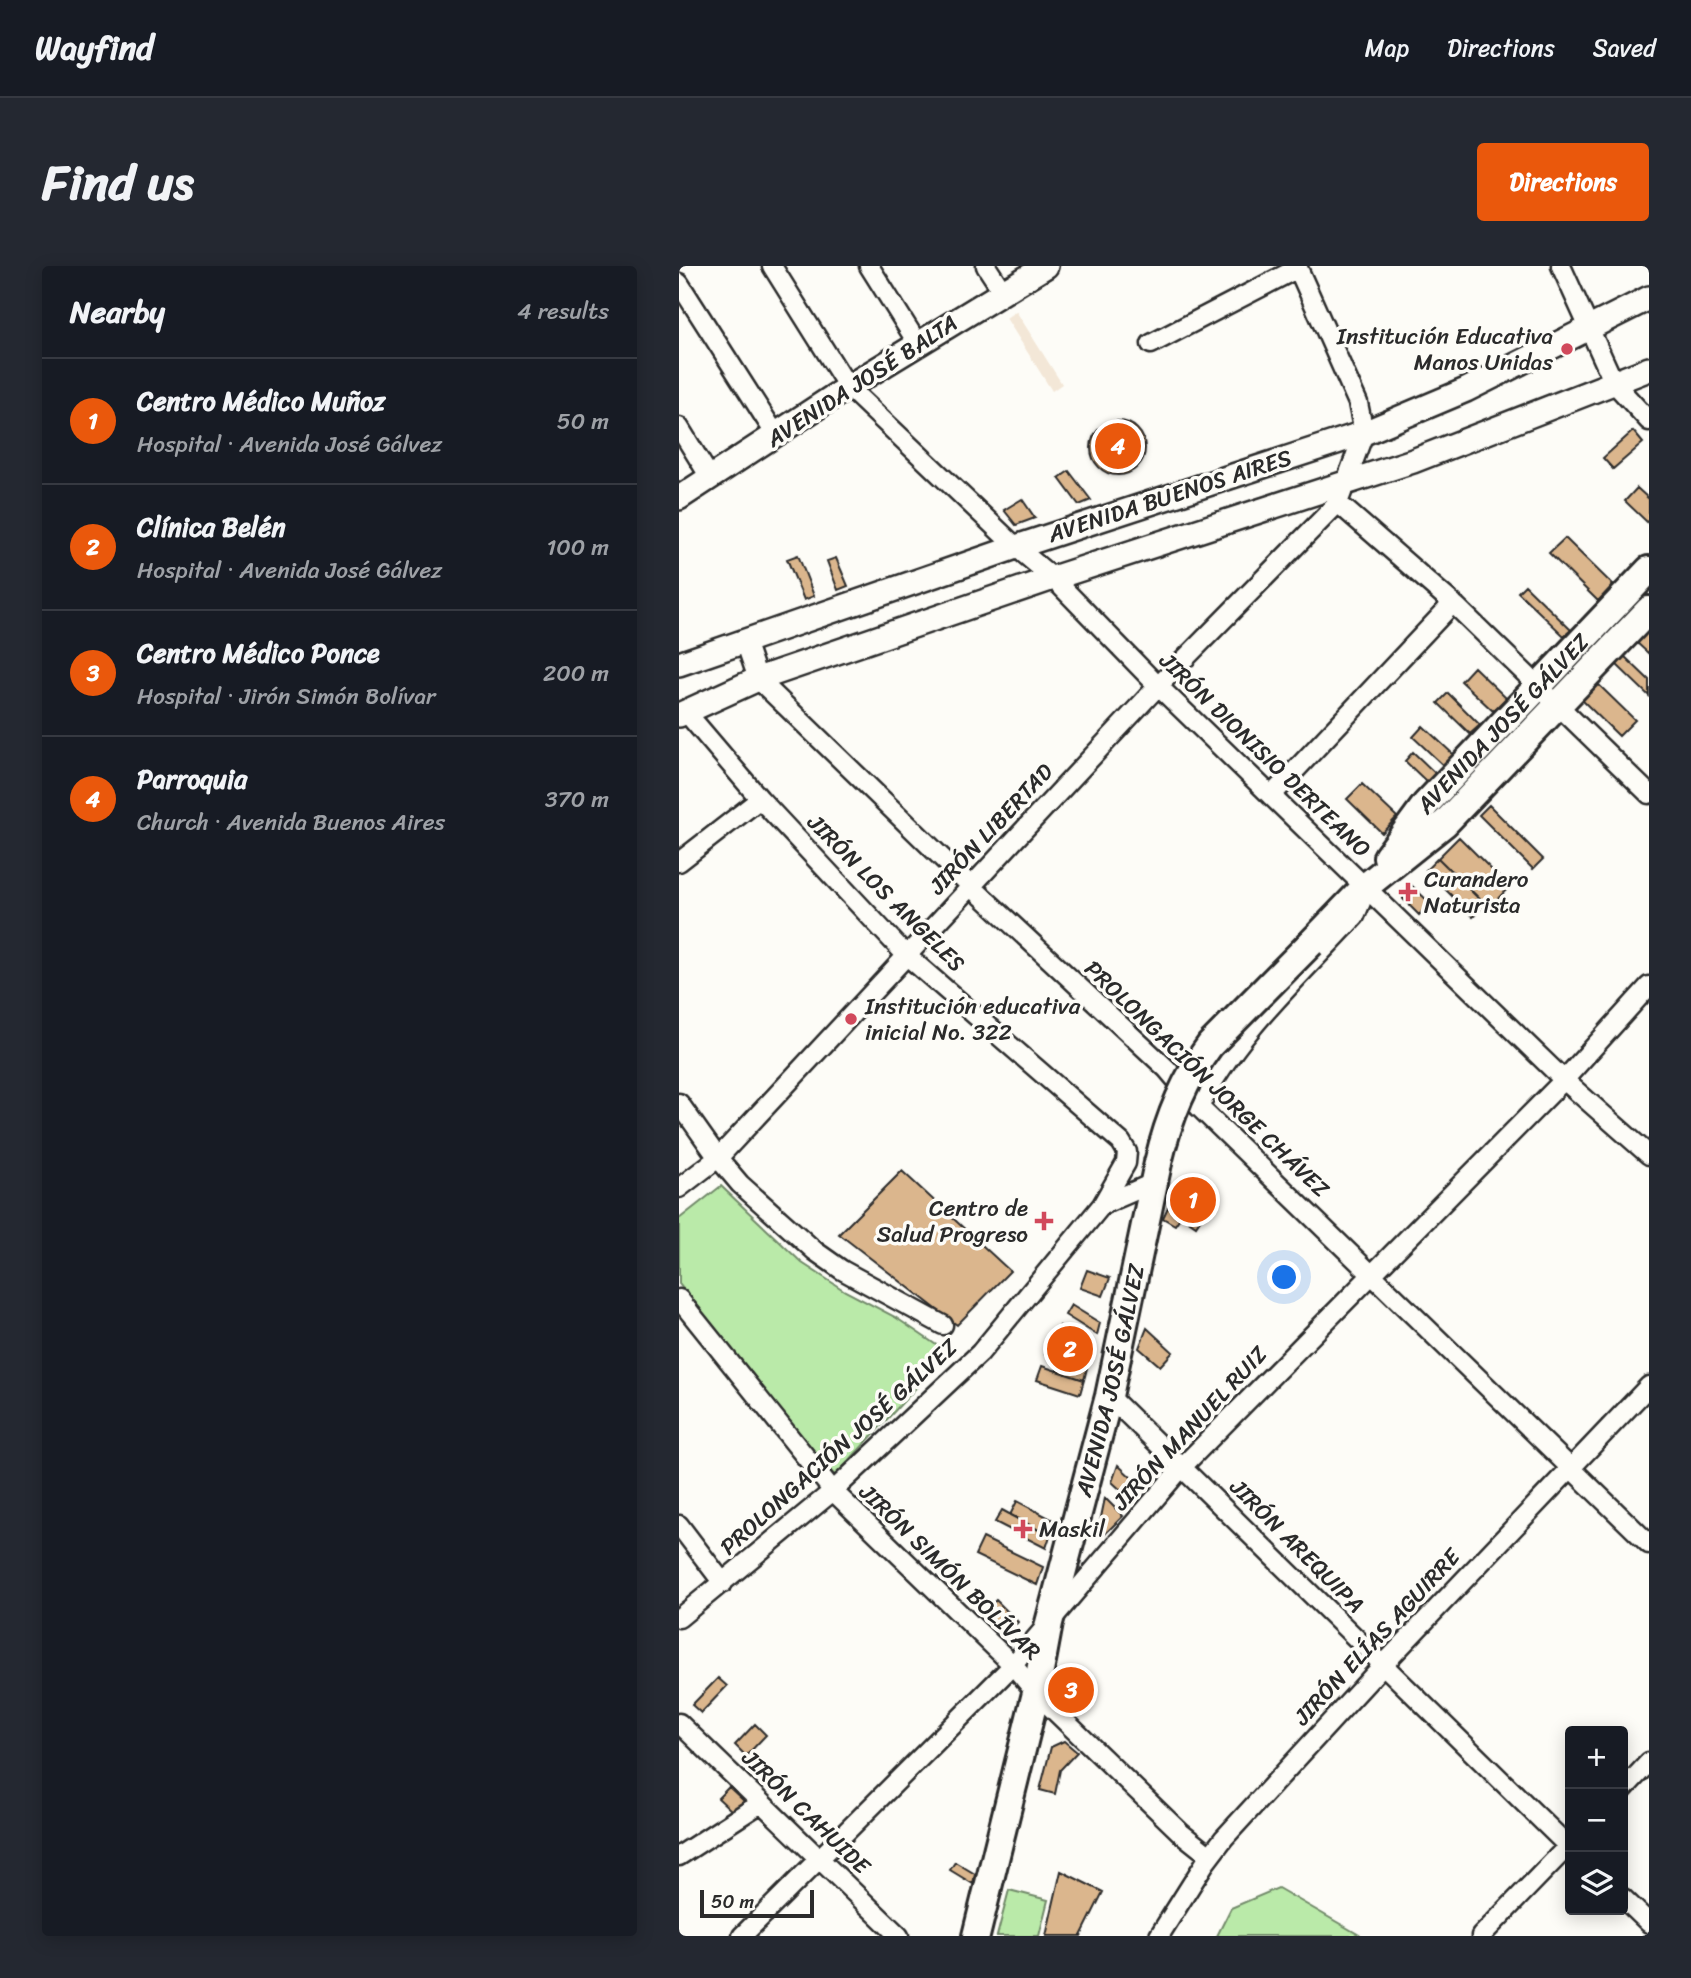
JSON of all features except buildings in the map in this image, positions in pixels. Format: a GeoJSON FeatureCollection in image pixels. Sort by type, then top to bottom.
{"type":"FeatureCollection","features":[{"type":"Feature","properties":{"kind":"highway","name":"AVENIDA JOSÉ GÁLVEZ"},"geometry":{"type":"LineString","coordinates":[[1363,889],[1426,804],[1649,570]]}},
{"type":"Feature","properties":{"kind":"highway","name":"AVENIDA JOSÉ GÁLVEZ"},"geometry":{"type":"LineString","coordinates":[[976,1936],[1037,1693],[1049,1623],[1109,1396],[1155,1173],[1171,1117],[1197,1063],[1210,1045],[1363,889],[1445,823],[1649,610]]}},
{"type":"Feature","properties":{"kind":"main road","name":"AVENIDA JOSÉ BALTA"},"geometry":{"type":"LineString","coordinates":[[679,498],[848,387],[1046,266]]}},
{"type":"Feature","properties":{"kind":"main road","name":"AVENIDA BUENOS AIRES"},"geometry":{"type":"LineString","coordinates":[[679,664],[1016,547],[1364,433],[1466,390],[1649,298]]}},
{"type":"Feature","properties":{"kind":"main road","name":"AVENIDA BUENOS AIRES"},"geometry":{"type":"LineString","coordinates":[[682,714],[758,679],[1053,578],[1342,494],[1413,461],[1649,369]]}},
{"type":"Feature","properties":{"kind":"street","name":"JIRÓN DIONISIO DERTEANO"},"geometry":{"type":"LineString","coordinates":[[772,266],[848,387],[1016,547],[1053,578],[1363,889],[1564,1080],[1649,1155]]}},
{"type":"Feature","properties":{"kind":"street"},"geometry":{"type":"LineString","coordinates":[[869,266],[918,344]]}},
{"type":"Feature","properties":{"kind":"street"},"geometry":{"type":"LineString","coordinates":[[986,266],[1003,292]]}},
{"type":"Feature","properties":{"kind":"street"},"geometry":{"type":"LineString","coordinates":[[1561,266],[1614,383],[1649,421]]}},
{"type":"Feature","properties":{"kind":"street"},"geometry":{"type":"LineString","coordinates":[[1151,344],[1298,267],[1358,403],[1364,433],[1342,494],[1649,794]]}},
{"type":"Feature","properties":{"kind":"street"},"geometry":{"type":"LineString","coordinates":[[679,284],[776,435]]}},
{"type":"Feature","properties":{"kind":"street"},"geometry":{"type":"LineString","coordinates":[[679,427],[711,479]]}},
{"type":"Feature","properties":{"kind":"street","name":"JIRÓN LIBERTAD"},"geometry":{"type":"LineString","coordinates":[[679,1188],[718,1158],[1158,685],[1342,494]]}},
{"type":"Feature","properties":{"kind":"street"},"geometry":{"type":"LineString","coordinates":[[1272,796],[1453,603]]}},
{"type":"Feature","properties":{"kind":"street","name":"PROLONGACIÓN JORGE CHÁVEZ"},"geometry":{"type":"LineString","coordinates":[[745,641],[758,679],[971,886],[1167,1069],[1199,1107],[1649,1544]]}},
{"type":"Feature","properties":{"kind":"street","name":"JIRÓN LOS ANGELES"},"geometry":{"type":"LineString","coordinates":[[682,714],[906,955],[1121,1142],[1127,1153]]}},
{"type":"Feature","properties":{"kind":"street"},"geometry":{"type":"LineString","coordinates":[[679,862],[760,799]]}},
{"type":"Feature","properties":{"kind":"street"},"geometry":{"type":"LineString","coordinates":[[1199,1107],[1212,1080],[1234,1048],[1355,916],[1361,904],[1363,889]]}},
{"type":"Feature","properties":{"kind":"street","name":"JIRÓN MANUEL RUIZ"},"geometry":{"type":"LineString","coordinates":[[742,1936],[1013,1665],[1182,1467],[1564,1080],[1649,986]]}},
{"type":"Feature","properties":{"kind":"street"},"geometry":{"type":"LineString","coordinates":[[679,1103],[740,1184],[815,1251],[842,1270],[943,1325]]}},
{"type":"Feature","properties":{"kind":"street","name":"PROLONGACIÓN JOSÉ GÁLVEZ"},"geometry":{"type":"LineString","coordinates":[[679,1618],[833,1491],[980,1353],[1101,1205],[1126,1163],[1127,1153]]}},
{"type":"Feature","properties":{"kind":"street","name":"PROLONGACIÓN JOSÉ GÁLVEZ"},"geometry":{"type":"LineString","coordinates":[[1101,1205],[1155,1173]]}},
{"type":"Feature","properties":{"kind":"street","name":"JIRÓN SIMÓN BOLÍVAR"},"geometry":{"type":"LineString","coordinates":[[679,1299],[833,1491],[1181,1833],[1210,1856]]}},
{"type":"Feature","properties":{"kind":"street","name":"JIRÓN ELÍAS AGUIRRE"},"geometry":{"type":"LineString","coordinates":[[1159,1936],[1210,1856],[1383,1664],[1649,1386]]}},
{"type":"Feature","properties":{"kind":"street","name":"JIRÓN AREQUIPA"},"geometry":{"type":"LineString","coordinates":[[1109,1396],[1565,1841]]}},
{"type":"Feature","properties":{"kind":"street"},"geometry":{"type":"LineString","coordinates":[[679,1525],[723,1583]]}},
{"type":"Feature","properties":{"kind":"street","name":"JIRÓN CAHUIDE"},"geometry":{"type":"LineString","coordinates":[[679,1723],[899,1936]]}},
{"type":"Feature","properties":{"kind":"street"},"geometry":{"type":"LineString","coordinates":[[1624,1789],[1649,1762]]}},
{"type":"Feature","properties":{"kind":"street"},"geometry":{"type":"LineString","coordinates":[[679,1856],[761,1803]]}},
{"type":"Feature","properties":{"kind":"street"},"geometry":{"type":"LineString","coordinates":[[1481,1936],[1565,1851]]}},
{"type":"Feature","properties":{"kind":"street"},"geometry":{"type":"LineString","coordinates":[[1628,1903],[1649,1923]]}},
{"type":"Feature","properties":{"kind":"shaded area"},"geometry":{"type":"Polygon","coordinates":[[[1016,311],[1062,384],[1052,391],[1006,318],[1016,311]]]}},
{"type":"Feature","properties":{"kind":"green space"},"geometry":{"type":"Polygon","coordinates":[[[721,1186],[802,1263],[845,1291],[895,1317],[948,1353],[835,1476],[774,1405],[679,1284],[679,1219],[721,1186]]]}},
{"type":"Feature","properties":{"kind":"green space"},"geometry":{"type":"Polygon","coordinates":[[[1278,1888],[1361,1936],[1217,1936],[1231,1908],[1278,1888]]]}},
{"type":"Feature","properties":{"kind":"green space"},"geometry":{"type":"Polygon","coordinates":[[[1009,1890],[1048,1900],[1039,1936],[997,1936],[1009,1890]]]}},
{"type":"Feature","properties":{"kind":"place","name":"Institución Educativa Manos Unidas"},"geometry":{"type":"Point","coordinates":[1567,349]}},
{"type":"Feature","properties":{"kind":"place","name":"Parroquia"},"geometry":{"type":"Point","coordinates":[1118,446]}},
{"type":"Feature","properties":{"kind":"place","name":"Curandero Naturista"},"geometry":{"type":"Point","coordinates":[1408,892]}},
{"type":"Feature","properties":{"kind":"place","name":"Institución educativa inicial No. 322"},"geometry":{"type":"Point","coordinates":[851,1019]}},
{"type":"Feature","properties":{"kind":"place","name":"Centro Médico Muñoz"},"geometry":{"type":"Point","coordinates":[1193,1200]}},
{"type":"Feature","properties":{"kind":"place","name":"Centro de Salud Progreso"},"geometry":{"type":"Point","coordinates":[1044,1221]}},
{"type":"Feature","properties":{"kind":"place","name":"Clínica Belén"},"geometry":{"type":"Point","coordinates":[1070,1349]}},
{"type":"Feature","properties":{"kind":"place","name":"Maskil"},"geometry":{"type":"Point","coordinates":[1023,1529]}},
{"type":"Feature","properties":{"kind":"place","name":"Centro Médico Ponce"},"geometry":{"type":"Point","coordinates":[1071,1690]}}]}
